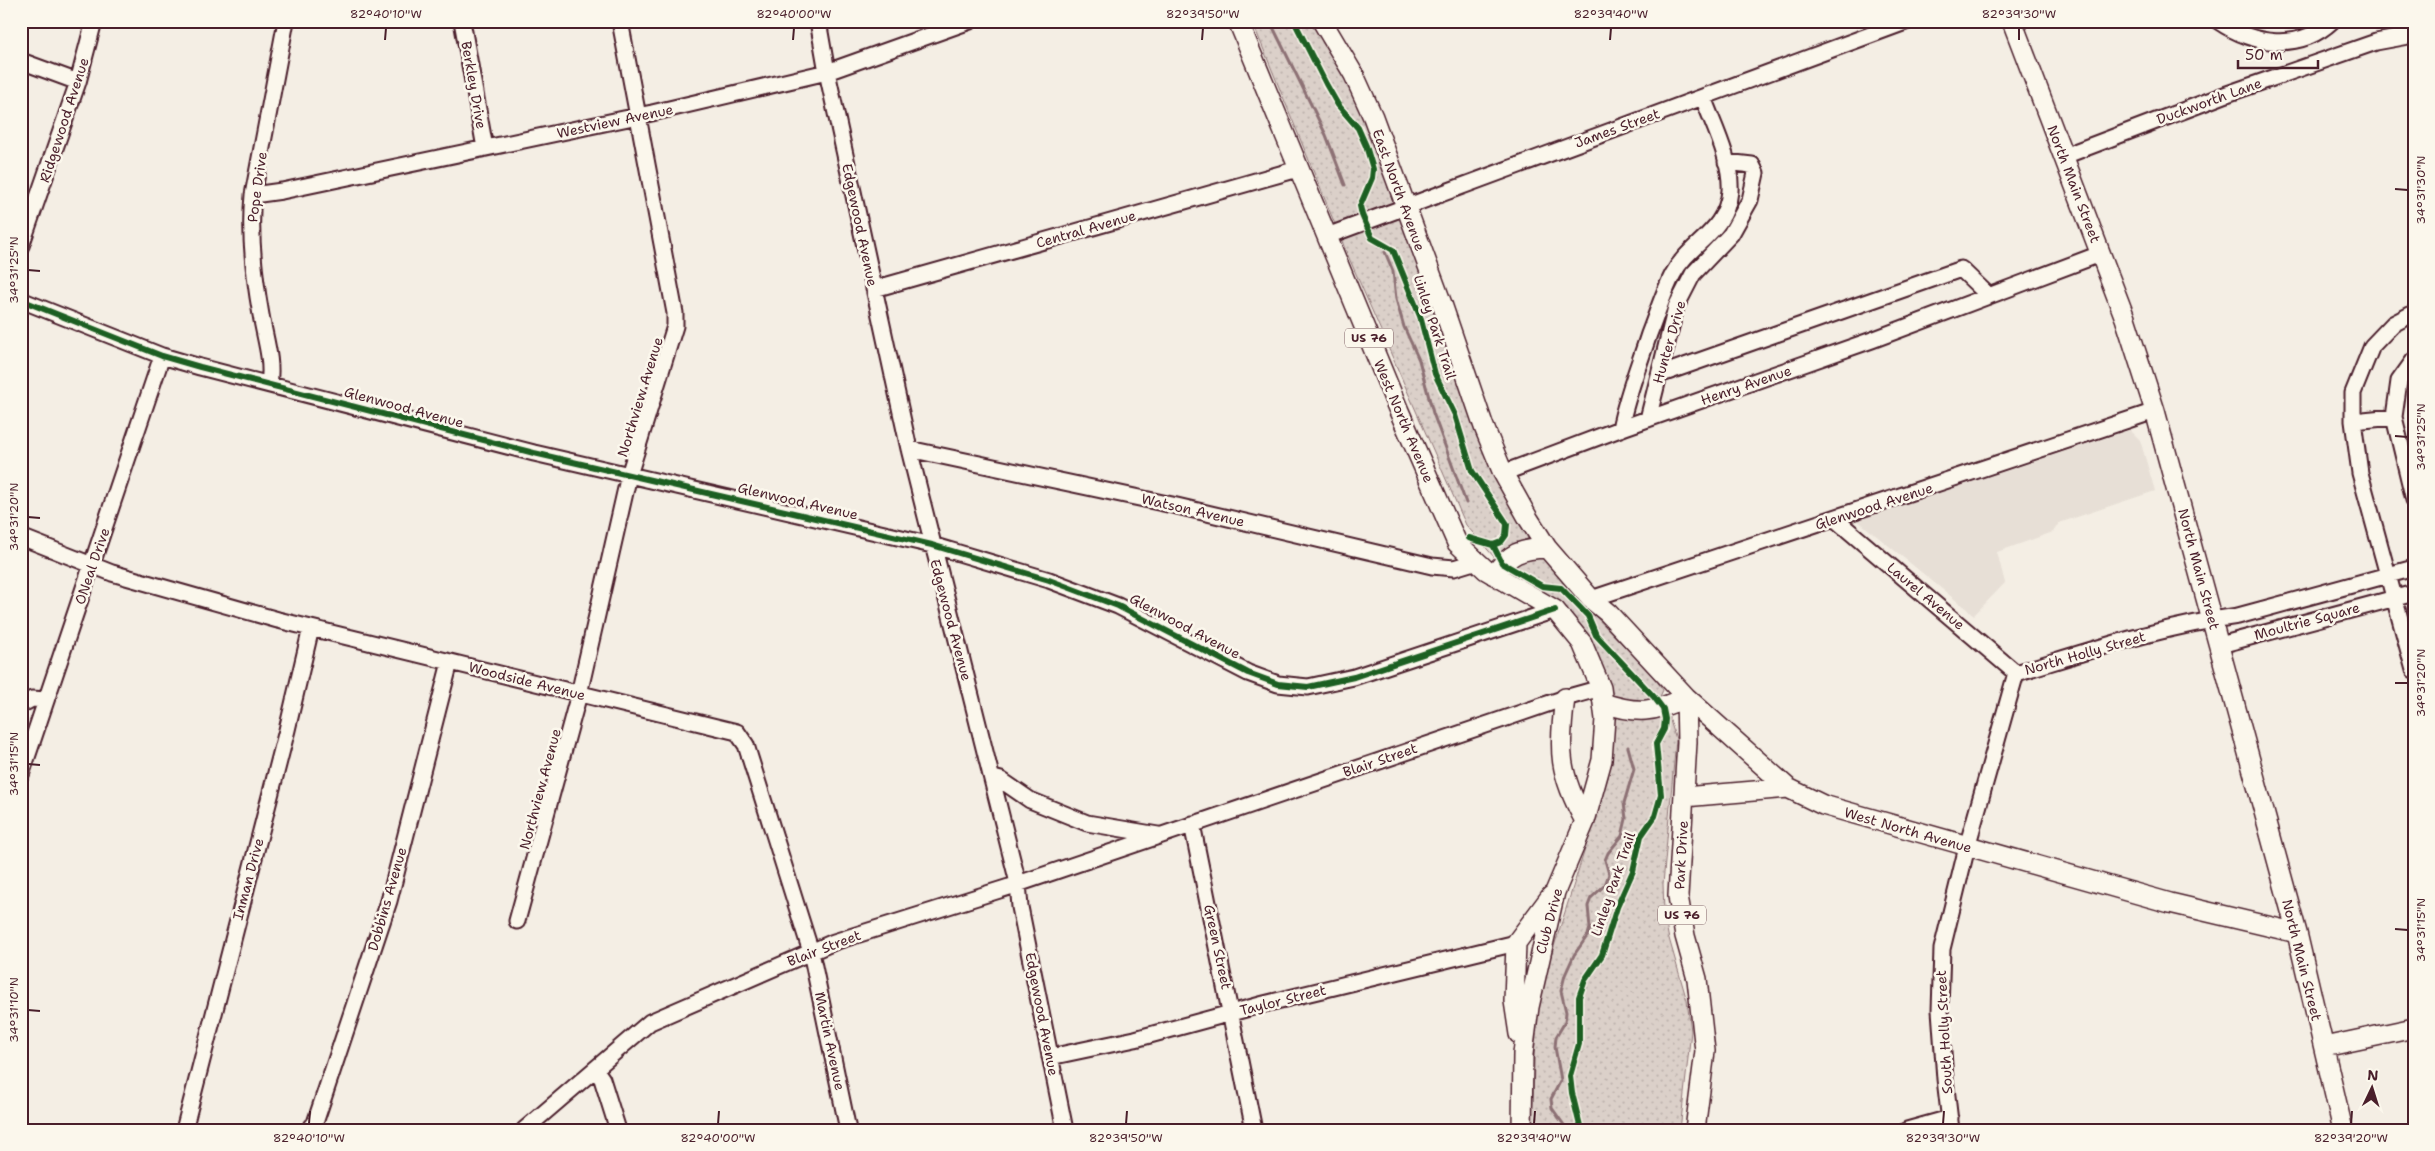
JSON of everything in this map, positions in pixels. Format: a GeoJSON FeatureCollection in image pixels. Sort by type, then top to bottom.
{"type":"FeatureCollection","features":[{"type":"Feature","properties":{"kind":"main road","name":"West North Avenue"},"geometry":{"type":"LineString","coordinates":[[1238,21],[1437,500],[1457,542],[1494,575],[1555,610]]}},
{"type":"Feature","properties":{"kind":"main road","name":"East North Avenue"},"geometry":{"type":"LineString","coordinates":[[1322,21],[1354,75],[1373,117],[1442,304],[1484,427],[1503,473],[1547,548],[1591,599]]}},
{"type":"Feature","properties":{"kind":"main road","name":"North Main Street"},"geometry":{"type":"LineString","coordinates":[[2012,21],[2125,318],[2155,411],[2220,644],[2296,933],[2343,1130]]}},
{"type":"Feature","properties":{"kind":"main road"},"geometry":{"type":"LineString","coordinates":[[1494,575],[1502,563],[1515,553],[1528,549],[1547,548]]}},
{"type":"Feature","properties":{"kind":"main road","name":"West North Avenue"},"geometry":{"type":"LineString","coordinates":[[1591,599],[1614,620],[1686,697],[1788,788],[1823,806],[2210,913],[2296,933]]}},
{"type":"Feature","properties":{"kind":"main road","name":"US 76"},"geometry":{"type":"LineString","coordinates":[[1555,610],[1582,643],[1602,696]]}},
{"type":"Feature","properties":{"kind":"main road"},"geometry":{"type":"LineString","coordinates":[[1602,696],[1623,710],[1643,711],[1662,709],[1686,697]]}},
{"type":"Feature","properties":{"kind":"main road","name":"Club Drive"},"geometry":{"type":"LineString","coordinates":[[1522,1130],[1523,1054],[1536,972],[1555,892],[1585,821],[1602,760],[1605,719],[1602,696]]}},
{"type":"Feature","properties":{"kind":"main road","name":"Park Drive"},"geometry":{"type":"LineString","coordinates":[[1686,697],[1687,742],[1678,896],[1685,936],[1697,979],[1705,1051],[1695,1130]]}},
{"type":"Feature","properties":{"kind":"main road"},"geometry":{"type":"LineString","coordinates":[[1565,698],[1560,732],[1562,765],[1570,794],[1585,821]]}},
{"type":"Feature","properties":{"kind":"main road"},"geometry":{"type":"LineString","coordinates":[[1684,797],[1788,788]]}},
{"type":"Feature","properties":{"kind":"main road"},"geometry":{"type":"LineString","coordinates":[[1523,1054],[1514,1001],[1516,943],[1555,892]]}},
{"type":"Feature","properties":{"kind":"main road"},"geometry":{"type":"LineString","coordinates":[[2324,1047],[2414,1028]]}},
{"type":"Feature","properties":{"kind":"street","name":"Ridgewood Avenue"},"geometry":{"type":"LineString","coordinates":[[21,246],[78,82],[94,21]]}},
{"type":"Feature","properties":{"kind":"street","name":"Pope Drive"},"geometry":{"type":"LineString","coordinates":[[269,384],[271,368],[261,316],[250,220],[286,21]]}},
{"type":"Feature","properties":{"kind":"street","name":"Berkley Drive"},"geometry":{"type":"LineString","coordinates":[[462,21],[486,148]]}},
{"type":"Feature","properties":{"kind":"street","name":"Northview Avenue"},"geometry":{"type":"LineString","coordinates":[[518,921],[579,694],[629,474],[675,326],[675,313],[620,21]]}},
{"type":"Feature","properties":{"kind":"street","name":"Edgewood Avenue"},"geometry":{"type":"LineString","coordinates":[[818,21],[827,72],[909,449],[1018,883],[1065,1130]]}},
{"type":"Feature","properties":{"kind":"street","name":"Westview Avenue"},"geometry":{"type":"LineString","coordinates":[[253,195],[282,192],[637,116],[827,72],[970,21]]}},
{"type":"Feature","properties":{"kind":"street","name":"James Street"},"geometry":{"type":"LineString","coordinates":[[1327,236],[1908,21]]}},
{"type":"Feature","properties":{"kind":"street"},"geometry":{"type":"LineString","coordinates":[[2218,21],[2235,33],[2274,42],[2293,41],[2316,34],[2332,21]]}},
{"type":"Feature","properties":{"kind":"street","name":"Duckworth Lane"},"geometry":{"type":"LineString","coordinates":[[2064,156],[2227,94],[2376,42],[2414,35]]}},
{"type":"Feature","properties":{"kind":"street"},"geometry":{"type":"LineString","coordinates":[[21,60],[78,82]]}},
{"type":"Feature","properties":{"kind":"street","name":"Hunter Drive"},"geometry":{"type":"LineString","coordinates":[[1620,429],[1643,352],[1673,273],[1685,256],[1716,229],[1724,214],[1730,191],[1726,162],[1703,96]]}},
{"type":"Feature","properties":{"kind":"street","name":"Hunter Drive"},"geometry":{"type":"LineString","coordinates":[[1648,419],[1676,306],[1693,274],[1732,234],[1750,200],[1756,173],[1752,166],[1726,162]]}},
{"type":"Feature","properties":{"kind":"street","name":"Central Avenue"},"geometry":{"type":"LineString","coordinates":[[874,289],[1298,169]]}},
{"type":"Feature","properties":{"kind":"street","name":"Henry Avenue"},"geometry":{"type":"LineString","coordinates":[[1503,473],[1620,429],[1872,340],[2100,254]]}},
{"type":"Feature","properties":{"kind":"street"},"geometry":{"type":"LineString","coordinates":[[1659,375],[1961,269],[1988,295]]}},
{"type":"Feature","properties":{"kind":"street","name":"Glenwood Avenue"},"geometry":{"type":"LineString","coordinates":[[21,300],[162,356],[431,427],[932,545],[1049,580],[1118,606],[1248,673],[1278,684],[1308,687],[1354,677],[1555,610]]}},
{"type":"Feature","properties":{"kind":"street"},"geometry":{"type":"LineString","coordinates":[[2414,313],[2393,324],[2372,346],[2353,393],[2353,420],[2360,473],[2414,670]]}},
{"type":"Feature","properties":{"kind":"street","name":"ONeal Drive"},"geometry":{"type":"LineString","coordinates":[[21,775],[93,566],[162,356]]}},
{"type":"Feature","properties":{"kind":"street"},"geometry":{"type":"LineString","coordinates":[[2414,360],[2399,381],[2394,417],[2414,500]]}},
{"type":"Feature","properties":{"kind":"street","name":"Glenwood Avenue"},"geometry":{"type":"LineString","coordinates":[[1591,599],[2155,411]]}},
{"type":"Feature","properties":{"kind":"street"},"geometry":{"type":"LineString","coordinates":[[2353,420],[2394,417]]}},
{"type":"Feature","properties":{"kind":"street","name":"Watson Avenue"},"geometry":{"type":"LineString","coordinates":[[909,449],[1178,506],[1432,566],[1454,568],[1477,561]]}},
{"type":"Feature","properties":{"kind":"street","name":"Laurel Avenue"},"geometry":{"type":"LineString","coordinates":[[1835,518],[2016,673]]}},
{"type":"Feature","properties":{"kind":"street","name":"Woodside Avenue"},"geometry":{"type":"LineString","coordinates":[[21,537],[112,573],[311,628],[579,694],[699,721],[737,732],[746,745],[811,952]]}},
{"type":"Feature","properties":{"kind":"street","name":"Moultrie Square"},"geometry":{"type":"LineString","coordinates":[[2213,619],[2238,616],[2414,568]]}},
{"type":"Feature","properties":{"kind":"street","name":"Moultrie Square"},"geometry":{"type":"LineString","coordinates":[[2220,644],[2414,593]]}},
{"type":"Feature","properties":{"kind":"street","name":"North Holly Street"},"geometry":{"type":"LineString","coordinates":[[1967,847],[2016,673],[2139,636],[2213,619]]}},
{"type":"Feature","properties":{"kind":"street","name":"Inman Drive"},"geometry":{"type":"LineString","coordinates":[[184,1130],[287,730],[311,628]]}},
{"type":"Feature","properties":{"kind":"street","name":"Dobbins Avenue"},"geometry":{"type":"LineString","coordinates":[[309,1130],[315,1123],[389,901],[450,662]]}},
{"type":"Feature","properties":{"kind":"street","name":"Blair Street"},"geometry":{"type":"LineString","coordinates":[[524,1130],[650,1022],[834,942],[1018,883],[1565,698],[1602,696]]}},
{"type":"Feature","properties":{"kind":"street"},"geometry":{"type":"LineString","coordinates":[[21,705],[32,700],[46,700]]}},
{"type":"Feature","properties":{"kind":"street","name":"Blair Street"},"geometry":{"type":"LineString","coordinates":[[993,778],[1001,780],[1030,800],[1087,823],[1159,835]]}},
{"type":"Feature","properties":{"kind":"street","name":"Green Street"},"geometry":{"type":"LineString","coordinates":[[1192,824],[1232,1013],[1254,1130]]}},
{"type":"Feature","properties":{"kind":"street","name":"South Holly Street"},"geometry":{"type":"LineString","coordinates":[[1950,1124],[1945,1079],[1939,977],[1942,949],[1967,847]]}},
{"type":"Feature","properties":{"kind":"street","name":"Taylor Street"},"geometry":{"type":"LineString","coordinates":[[1050,1057],[1135,1038],[1516,943]]}},
{"type":"Feature","properties":{"kind":"street","name":"Martin Avenue"},"geometry":{"type":"LineString","coordinates":[[811,952],[848,1130]]}},
{"type":"Feature","properties":{"kind":"street"},"geometry":{"type":"LineString","coordinates":[[595,1069],[602,1079],[618,1130]]}},
{"type":"Feature","properties":{"kind":"street"},"geometry":{"type":"LineString","coordinates":[[1907,1130],[1950,1124]]}},
{"type":"Feature","properties":{"kind":"shaded area"},"geometry":{"type":"Polygon","coordinates":[[[1252,21],[1313,21],[1351,80],[1407,227],[1486,458],[1532,536],[1495,558],[1466,525],[1346,251],[1252,21]]]}},
{"type":"Feature","properties":{"kind":"shaded area"},"geometry":{"type":"Polygon","coordinates":[[[2130,430],[2140,440],[2155,491],[2059,523],[2053,532],[1997,552],[2005,583],[1974,615],[1857,520],[2130,430]]]}},
{"type":"Feature","properties":{"kind":"shaded area"},"geometry":{"type":"Polygon","coordinates":[[[1544,555],[1584,605],[1653,675],[1663,690],[1658,701],[1623,702],[1611,695],[1586,635],[1505,572],[1513,562],[1544,555]]]}},
{"type":"Feature","properties":{"kind":"shaded area"},"geometry":{"type":"Polygon","coordinates":[[[1615,712],[1668,714],[1676,739],[1663,884],[1664,912],[1668,935],[1687,1001],[1691,1031],[1680,1130],[1532,1130],[1536,1003],[1608,777],[1615,712]]]}},
{"type":"Feature","properties":{"kind":"waterway"},"geometry":{"type":"LineString","coordinates":[[1270,21],[1326,135],[1345,185]]}},
{"type":"Feature","properties":{"kind":"waterway"},"geometry":{"type":"LineString","coordinates":[[1385,252],[1393,271],[1396,299],[1404,327],[1419,360],[1433,413],[1466,503]]}},
{"type":"Feature","properties":{"kind":"waterway"},"geometry":{"type":"LineString","coordinates":[[1563,1130],[1564,1125],[1552,1108],[1551,1099],[1561,1080],[1555,1047],[1556,1037],[1565,1022],[1566,1012],[1561,991],[1565,975],[1574,955],[1588,935],[1590,928],[1588,906],[1591,898],[1605,885],[1609,874],[1605,860],[1608,853],[1622,836],[1626,819],[1624,803],[1634,769],[1628,747]]}},
{"type":"Feature","properties":{"kind":"cycle path","name":"Linley Park Trail"},"geometry":{"type":"LineString","coordinates":[[1294,21],[1338,105],[1358,128],[1366,146],[1373,169],[1372,178],[1360,206],[1362,215],[1372,238],[1393,250],[1420,316],[1435,374],[1455,415],[1472,471],[1507,524],[1506,535],[1501,542],[1493,545],[1469,538]]}},
{"type":"Feature","properties":{"kind":"cycle path"},"geometry":{"type":"LineString","coordinates":[[21,300],[162,356],[200,367],[534,453],[932,545],[1049,580],[1118,606],[1248,673],[1278,684],[1308,687],[1354,677],[1555,610]]}},
{"type":"Feature","properties":{"kind":"cycle path","name":"Linley Park Trail"},"geometry":{"type":"LineString","coordinates":[[1493,545],[1502,563],[1542,586],[1561,588],[1588,616],[1596,635],[1654,697],[1663,709],[1665,719],[1664,729],[1656,744],[1661,795],[1655,816],[1641,836],[1633,871],[1617,907],[1602,955],[1585,980],[1579,997],[1579,1044],[1570,1076],[1581,1130]]}}]}
